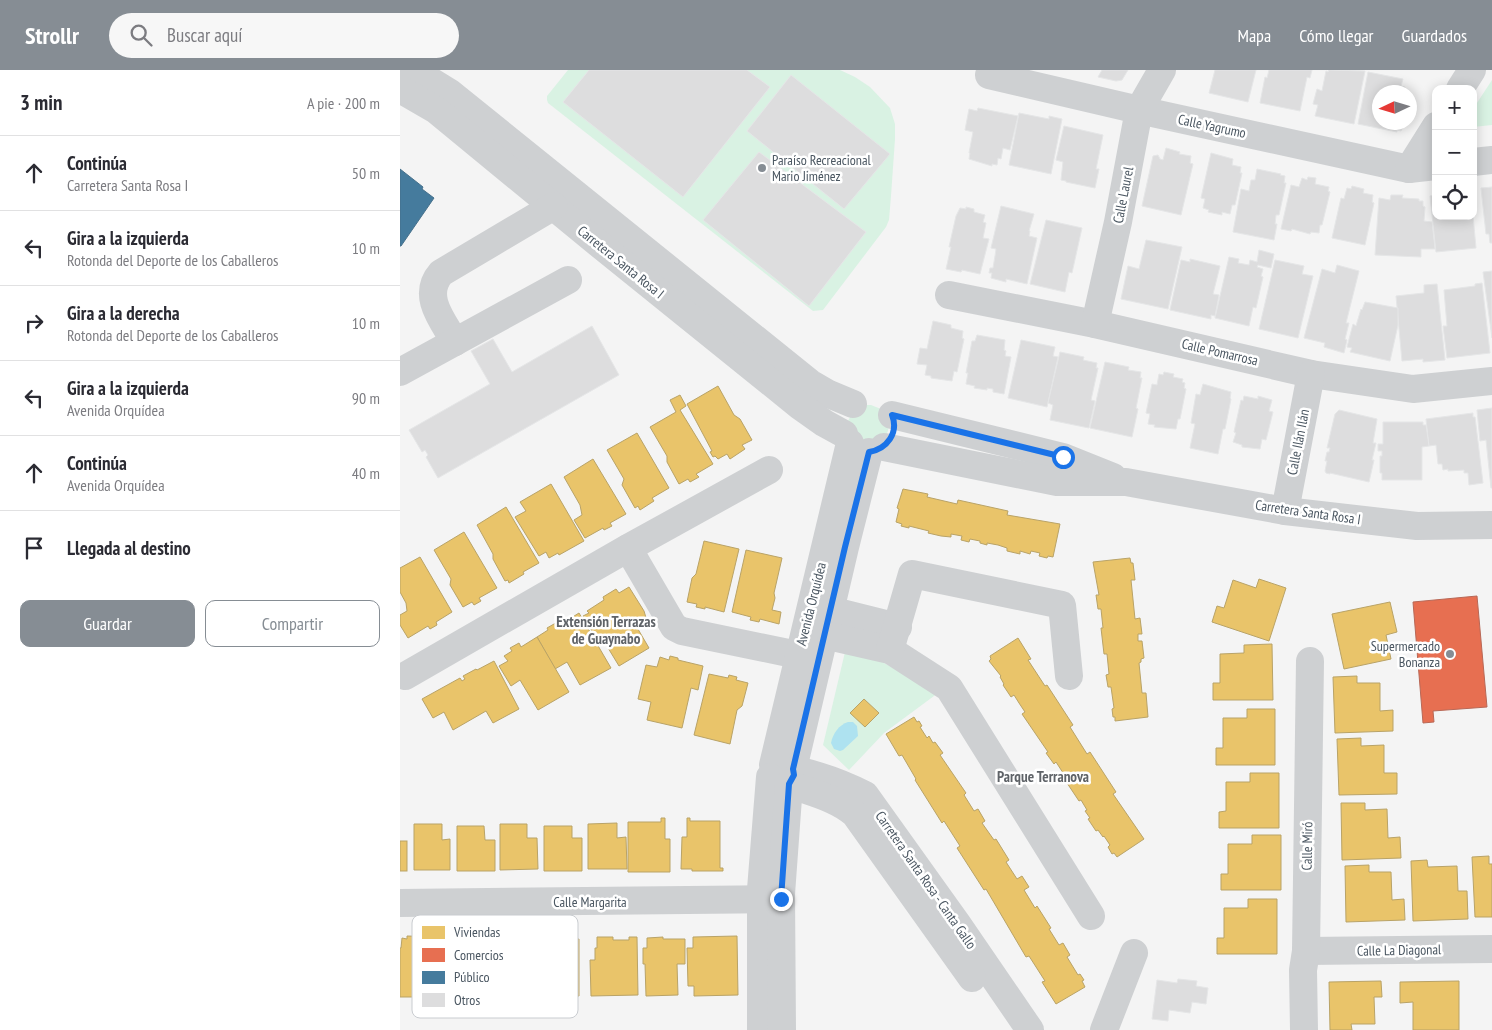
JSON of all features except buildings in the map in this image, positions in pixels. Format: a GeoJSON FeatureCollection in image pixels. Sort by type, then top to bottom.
{"type":"FeatureCollection","features":[{"type":"Feature","properties":{"kind":"street","name":"Carretera Santa Rosa I"},"geometry":{"type":"LineString","coordinates":[[413,70],[810,383],[836,398],[853,404]]}},
{"type":"Feature","properties":{"kind":"street","name":"Calle Laurel"},"geometry":{"type":"LineString","coordinates":[[1095,324],[1118,222],[1139,110],[1162,70]]}},
{"type":"Feature","properties":{"kind":"street"},"geometry":{"type":"LineString","coordinates":[[1463,85],[1472,70]]}},
{"type":"Feature","properties":{"kind":"street","name":"Calle Yagrumo"},"geometry":{"type":"LineString","coordinates":[[989,75],[1139,110],[1409,168],[1432,166]]}},
{"type":"Feature","properties":{"kind":"street","name":"Carretera Santa Rosa I"},"geometry":{"type":"LineString","coordinates":[[400,89],[442,91],[554,206],[800,406],[824,423],[862,444],[1057,482],[1126,482],[1285,510],[1417,526],[1492,525]]}},
{"type":"Feature","properties":{"kind":"street"},"geometry":{"type":"LineString","coordinates":[[400,111],[442,91]]}},
{"type":"Feature","properties":{"kind":"street"},"geometry":{"type":"LineString","coordinates":[[1409,168],[1433,130]]}},
{"type":"Feature","properties":{"kind":"street"},"geometry":{"type":"LineString","coordinates":[[1477,162],[1492,160]]}},
{"type":"Feature","properties":{"kind":"street"},"geometry":{"type":"LineString","coordinates":[[455,342],[434,306],[432,297],[436,280],[441,273],[554,206]]}},
{"type":"Feature","properties":{"kind":"street"},"geometry":{"type":"LineString","coordinates":[[400,372],[568,280]]}},
{"type":"Feature","properties":{"kind":"street","name":"Calle Pomarrosa"},"geometry":{"type":"LineString","coordinates":[[949,295],[1095,324],[1311,374],[1413,389],[1492,381]]}},
{"type":"Feature","properties":{"kind":"street","name":"Calle Ilán Ilán"},"geometry":{"type":"LineString","coordinates":[[1285,510],[1311,374]]}},
{"type":"Feature","properties":{"kind":"street"},"geometry":{"type":"LineString","coordinates":[[862,400],[872,400],[882,404],[892,415],[894,430],[890,440],[862,444],[842,427],[844,416],[853,404],[862,400]]}},
{"type":"Feature","properties":{"kind":"street","name":"Carretera Santa Rosa I"},"geometry":{"type":"LineString","coordinates":[[892,415],[1063,457],[1126,482]]}},
{"type":"Feature","properties":{"kind":"street","name":"Avenida Orquídea"},"geometry":{"type":"LineString","coordinates":[[781,774],[827,623],[862,444]]}},
{"type":"Feature","properties":{"kind":"street","name":"Avenida Orquídea"},"geometry":{"type":"LineString","coordinates":[[761,1030],[781,774],[798,655],[862,444]]}},
{"type":"Feature","properties":{"kind":"street"},"geometry":{"type":"LineString","coordinates":[[404,676],[769,470]]}},
{"type":"Feature","properties":{"kind":"street"},"geometry":{"type":"LineString","coordinates":[[628,548],[674,627],[682,631],[798,655]]}},
{"type":"Feature","properties":{"kind":"street"},"geometry":{"type":"LineString","coordinates":[[894,638],[912,574],[1062,605],[1070,676]]}},
{"type":"Feature","properties":{"kind":"street"},"geometry":{"type":"LineString","coordinates":[[827,623],[894,638],[948,688],[1091,916]]}},
{"type":"Feature","properties":{"kind":"street","name":"Calle Miró"},"geometry":{"type":"LineString","coordinates":[[1304,1030],[1303,970],[1306,952],[1310,661]]}},
{"type":"Feature","properties":{"kind":"street","name":"Carretera Santa Rosa - Canta Gallo"},"geometry":{"type":"LineString","coordinates":[[781,774],[855,814],[1009,1030]]}},
{"type":"Feature","properties":{"kind":"street","name":"Carretera Santa Rosa - Canta Gallo"},"geometry":{"type":"LineString","coordinates":[[781,774],[814,774],[865,795],[1030,1030]]}},
{"type":"Feature","properties":{"kind":"street","name":"Avenida Orquídea"},"geometry":{"type":"LineString","coordinates":[[771,900],[782,1030]]}},
{"type":"Feature","properties":{"kind":"street","name":"Calle Margarita"},"geometry":{"type":"LineString","coordinates":[[400,903],[771,900]]}},
{"type":"Feature","properties":{"kind":"street","name":"Calle La Diagonal"},"geometry":{"type":"LineString","coordinates":[[1306,952],[1492,948]]}},
{"type":"Feature","properties":{"kind":"street"},"geometry":{"type":"LineString","coordinates":[[1104,1030],[1134,953]]}},
{"type":"Feature","properties":{"kind":"green space","name":"Paraíso Recreacional Mario Jiménez"},"geometry":{"type":"Polygon","coordinates":[[[568,70],[840,70],[855,77],[870,87],[890,108],[895,124],[889,220],[886,227],[823,310],[813,311],[548,103],[547,96],[568,70]]]}},
{"type":"Feature","properties":{"kind":"green space"},"geometry":{"type":"Polygon","coordinates":[[[1492,80],[1492,125],[1477,127],[1477,103],[1492,80]]]}},
{"type":"Feature","properties":{"kind":"green space"},"geometry":{"type":"Polygon","coordinates":[[[866,405],[881,409],[889,427],[886,437],[866,447],[848,421],[850,417],[866,405]]]}},
{"type":"Feature","properties":{"kind":"green space"},"geometry":{"type":"Polygon","coordinates":[[[845,652],[875,658],[938,693],[884,733],[849,770],[823,745],[845,652]]]}},
{"type":"Feature","properties":{"kind":"water"},"geometry":{"type":"Polygon","coordinates":[[[848,722],[853,722],[857,726],[858,736],[843,750],[834,749],[831,743],[833,736],[839,727],[848,722]]]}},
{"type":"Feature","properties":{"kind":"place","name":"Paraíso Recreacional Mario Jiménez"},"geometry":{"type":"Point","coordinates":[762,168]}},
{"type":"Feature","properties":{"kind":"place","name":"Supermercado Bonanza"},"geometry":{"type":"Point","coordinates":[1450,654]}},
{"type":"Feature","properties":{"kind":"district","name":"Extensión Terrazas de Guaynabo"},"geometry":{"type":"Point","coordinates":[606,630]}},
{"type":"Feature","properties":{"kind":"district","name":"Parque Terranova"},"geometry":{"type":"Point","coordinates":[1043,776]}},
{"type":"Feature","properties":{"kind":"route"},"geometry":{"type":"LineString","coordinates":[[781,899],[789,784],[794,775],[793,769],[869,452],[884,447],[890,440],[894,430],[892,415],[1063,457]]}}]}
